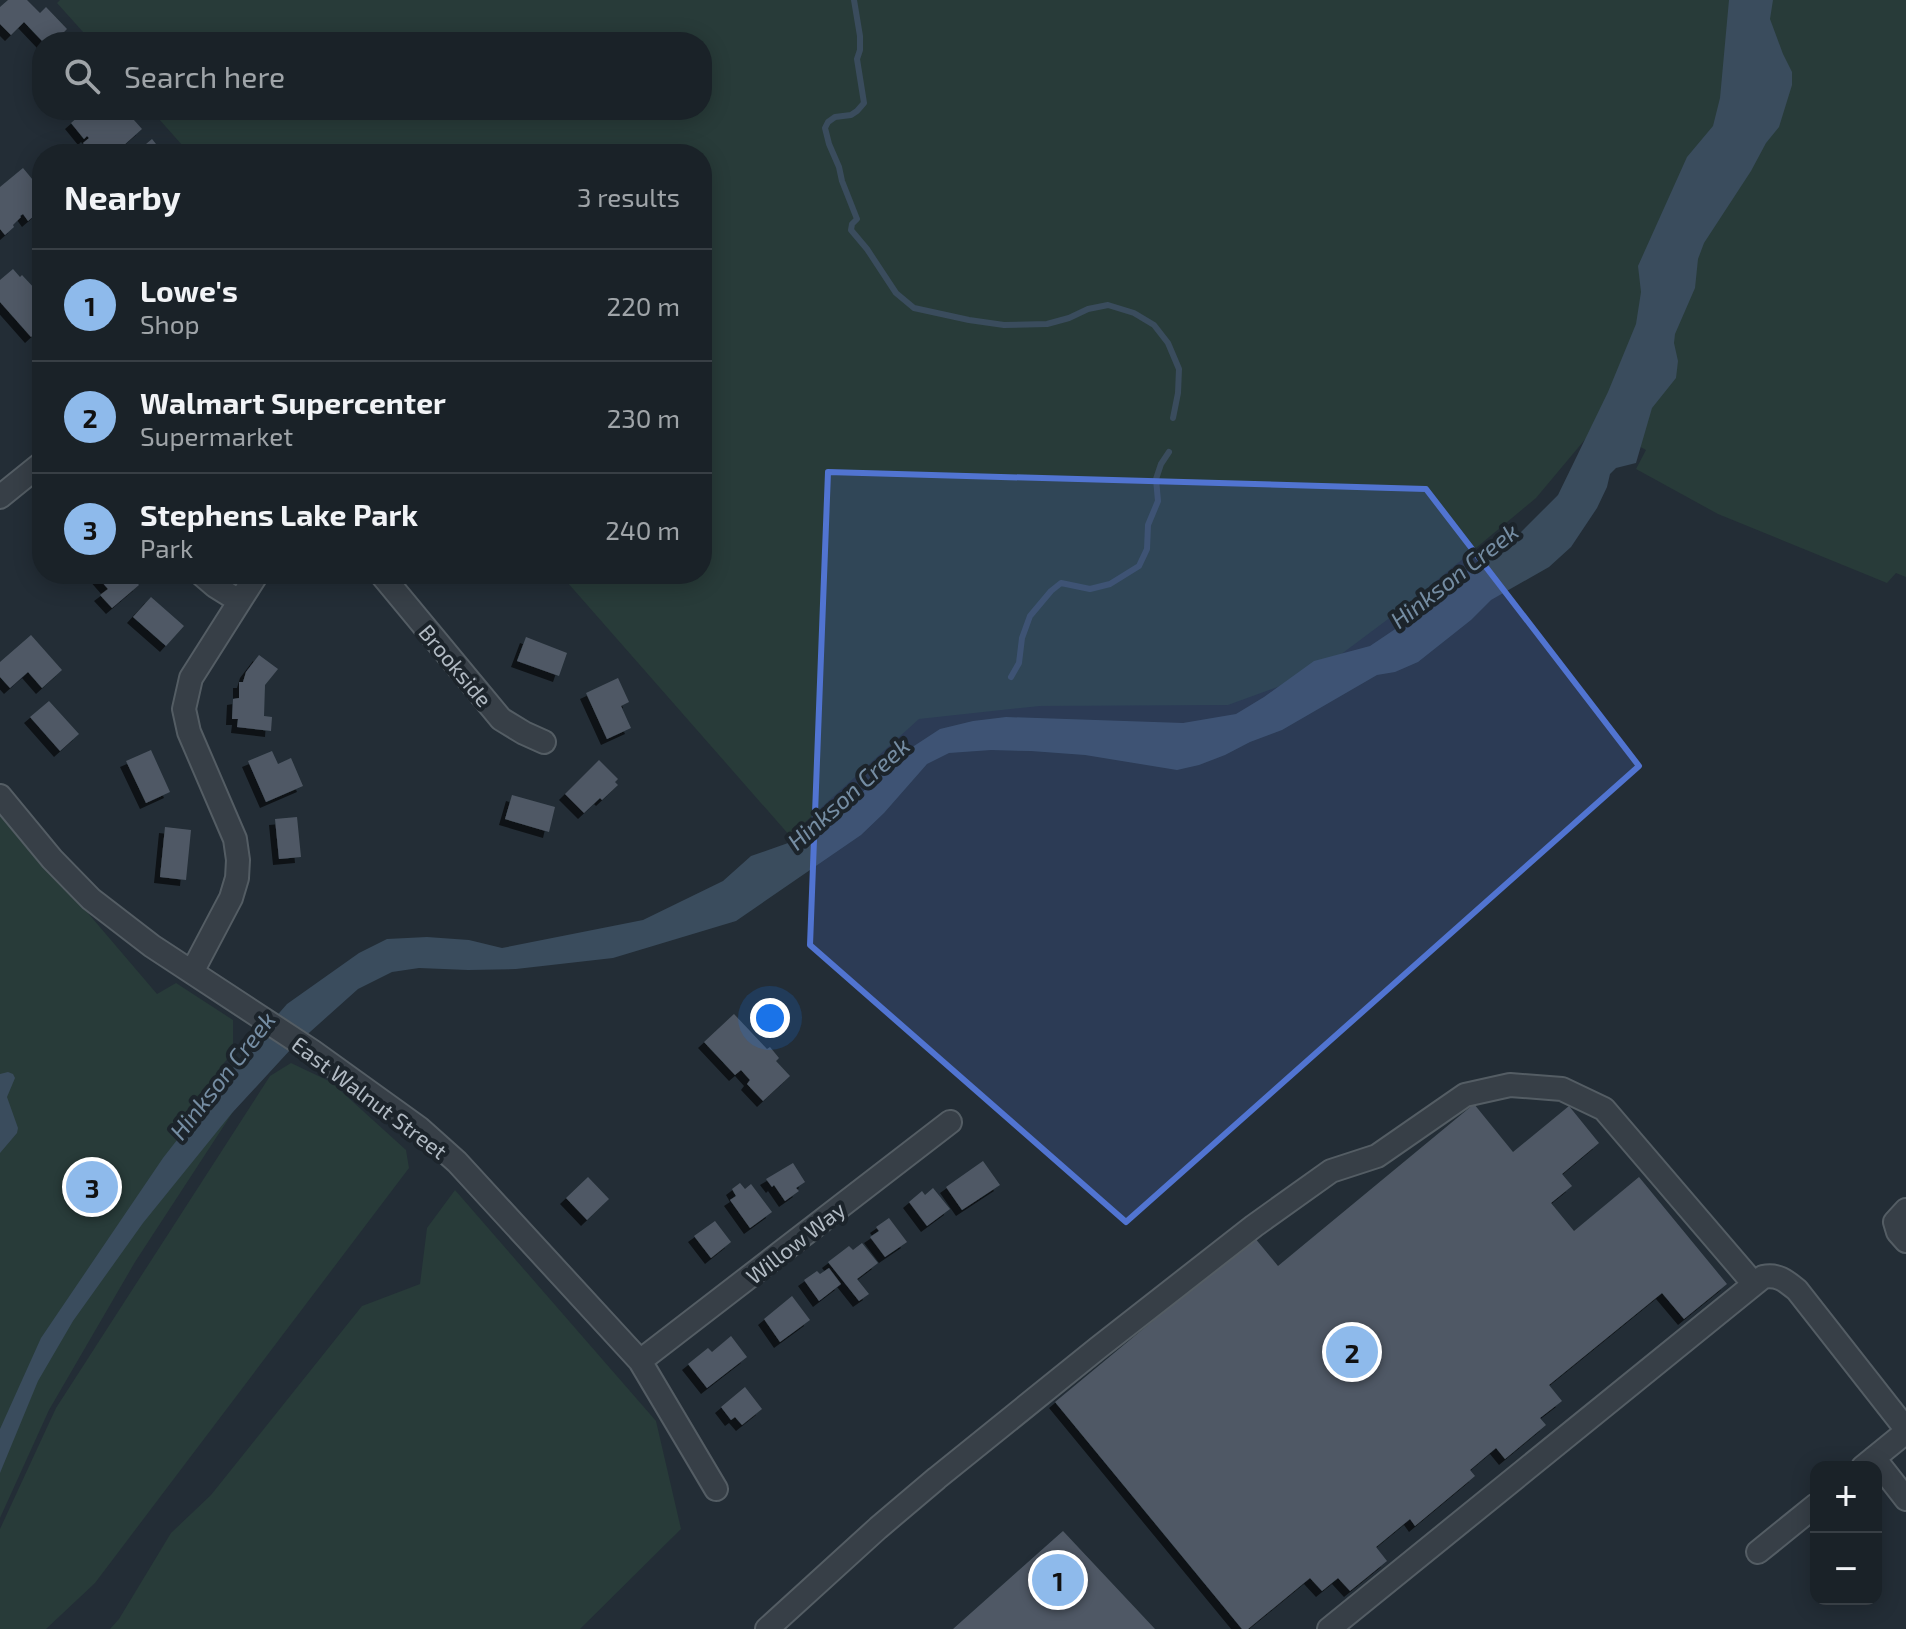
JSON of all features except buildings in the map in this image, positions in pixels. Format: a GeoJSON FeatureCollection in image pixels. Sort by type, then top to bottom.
{"type":"FeatureCollection","features":[{"type":"Feature","properties":{"kind":"street"},"geometry":{"type":"LineString","coordinates":[[0,497],[32,471]]}},
{"type":"Feature","properties":{"kind":"street"},"geometry":{"type":"LineString","coordinates":[[213,584],[239,601]]}},
{"type":"Feature","properties":{"kind":"street"},"geometry":{"type":"LineString","coordinates":[[192,972],[231,898],[238,860],[235,839],[189,732],[184,709],[191,678],[250,584]]}},
{"type":"Feature","properties":{"kind":"street","name":"Brookside"},"geometry":{"type":"LineString","coordinates":[[389,584],[501,719],[544,742]]}},
{"type":"Feature","properties":{"kind":"street","name":"East Walnut Street"},"geometry":{"type":"LineString","coordinates":[[0,796],[52,859],[91,899],[152,946],[312,1051],[419,1128],[457,1162],[640,1361],[716,1489]]}},
{"type":"Feature","properties":{"kind":"street"},"geometry":{"type":"LineString","coordinates":[[767,1629],[937,1478],[1254,1226],[1331,1171],[1377,1156],[1465,1095],[1510,1085],[1562,1089],[1604,1109],[1754,1284]]}},
{"type":"Feature","properties":{"kind":"street","name":"Willow Way"},"geometry":{"type":"LineString","coordinates":[[640,1361],[950,1122]]}},
{"type":"Feature","properties":{"kind":"street"},"geometry":{"type":"LineString","coordinates":[[1906,1210],[1895,1222],[1898,1232],[1906,1241]]}},
{"type":"Feature","properties":{"kind":"street"},"geometry":{"type":"LineString","coordinates":[[1329,1629],[1763,1277],[1779,1277],[1797,1290],[1906,1430],[1870,1461]]}},
{"type":"Feature","properties":{"kind":"street"},"geometry":{"type":"LineString","coordinates":[[1882,1476],[1906,1499]]}},
{"type":"Feature","properties":{"kind":"street"},"geometry":{"type":"LineString","coordinates":[[1758,1552],[1810,1510]]}},
{"type":"Feature","properties":{"kind":"highlighted area"},"geometry":{"type":"Polygon","coordinates":[[[828,472],[1426,489],[1639,766],[1126,1222],[810,945],[828,472]]]}},
{"type":"Feature","properties":{"kind":"green space"},"geometry":{"type":"Polygon","coordinates":[[[60,0],[1906,0],[1906,577],[1896,573],[1887,583],[1718,514],[1636,469],[1646,450],[1598,424],[1536,498],[1411,602],[1316,673],[1228,705],[1040,706],[919,719],[790,836],[569,584],[712,584],[712,144],[181,144],[160,120],[712,120],[712,32],[83,32],[57,3],[60,0]]]}},
{"type":"Feature","properties":{"kind":"green space"},"geometry":{"type":"Polygon","coordinates":[[[0,810],[157,994],[176,983],[233,1020],[233,1052],[220,1068],[244,1095],[135,1262],[49,1410],[0,1518],[0,810]]]}},
{"type":"Feature","properties":{"kind":"green space"},"geometry":{"type":"Polygon","coordinates":[[[291,1063],[331,1082],[406,1150],[409,1168],[95,1583],[46,1629],[0,1629],[0,1529],[56,1408],[270,1076],[291,1063]]]}},
{"type":"Feature","properties":{"kind":"green space"},"geometry":{"type":"Polygon","coordinates":[[[455,1190],[656,1421],[681,1529],[580,1629],[110,1629],[171,1533],[211,1495],[362,1306],[420,1284],[427,1228],[455,1190]]]}},
{"type":"Feature","properties":{"kind":"water"},"geometry":{"type":"Polygon","coordinates":[[[1729,0],[1773,0],[1770,19],[1792,72],[1792,85],[1779,127],[1704,243],[1698,259],[1695,288],[1675,334],[1676,378],[1652,408],[1636,463],[1616,468],[1610,474],[1597,508],[1571,547],[1549,567],[1491,600],[1418,662],[1395,672],[1377,675],[1282,730],[1199,765],[1177,770],[1085,755],[991,750],[949,753],[927,764],[861,835],[736,921],[613,958],[516,969],[419,968],[392,972],[358,989],[291,1049],[232,1113],[143,1223],[73,1321],[38,1381],[0,1473],[0,1429],[41,1338],[163,1158],[287,1004],[359,953],[387,939],[427,937],[469,940],[502,948],[643,920],[723,881],[751,856],[805,837],[835,822],[891,761],[940,729],[1006,717],[1183,723],[1236,714],[1314,661],[1370,646],[1431,605],[1467,571],[1519,534],[1558,495],[1608,392],[1636,324],[1641,292],[1638,266],[1687,157],[1713,126],[1720,98],[1729,0]]]}},
{"type":"Feature","properties":{"kind":"water"},"geometry":{"type":"Polygon","coordinates":[[[8,1072],[15,1078],[7,1097],[18,1128],[0,1153],[0,1074],[8,1072]]]}},
{"type":"Feature","properties":{"kind":"waterway"},"geometry":{"type":"LineString","coordinates":[[854,0],[860,36],[857,59],[864,103],[851,115],[835,117],[825,128],[857,219],[851,230],[896,293],[914,308],[1004,325],[1047,324],[1108,305],[1134,313],[1154,325],[1168,343],[1179,369],[1173,418]]}},
{"type":"Feature","properties":{"kind":"waterway"},"geometry":{"type":"LineString","coordinates":[[1011,677],[1019,663],[1022,638],[1030,616],[1051,591],[1061,583],[1090,589],[1110,584],[1139,566],[1147,549],[1148,525],[1158,501],[1156,479],[1169,452]]}},
{"type":"Feature","properties":{"kind":"place","name":"Stephens Lake Park"},"geometry":{"type":"Point","coordinates":[92,1187]}},
{"type":"Feature","properties":{"kind":"place","name":"Walmart Supercenter"},"geometry":{"type":"Point","coordinates":[1352,1352]}},
{"type":"Feature","properties":{"kind":"place","name":"Lowe's"},"geometry":{"type":"Point","coordinates":[1058,1580]}},
{"type":"Feature","properties":{"kind":"water label","name":"Hinkson Creek"},"geometry":{"type":"Point","coordinates":[1454,575]}},
{"type":"Feature","properties":{"kind":"water label","name":"Hinkson Creek"},"geometry":{"type":"Point","coordinates":[848,793]}},
{"type":"Feature","properties":{"kind":"water label","name":"Hinkson Creek"},"geometry":{"type":"Point","coordinates":[222,1075]}}]}
